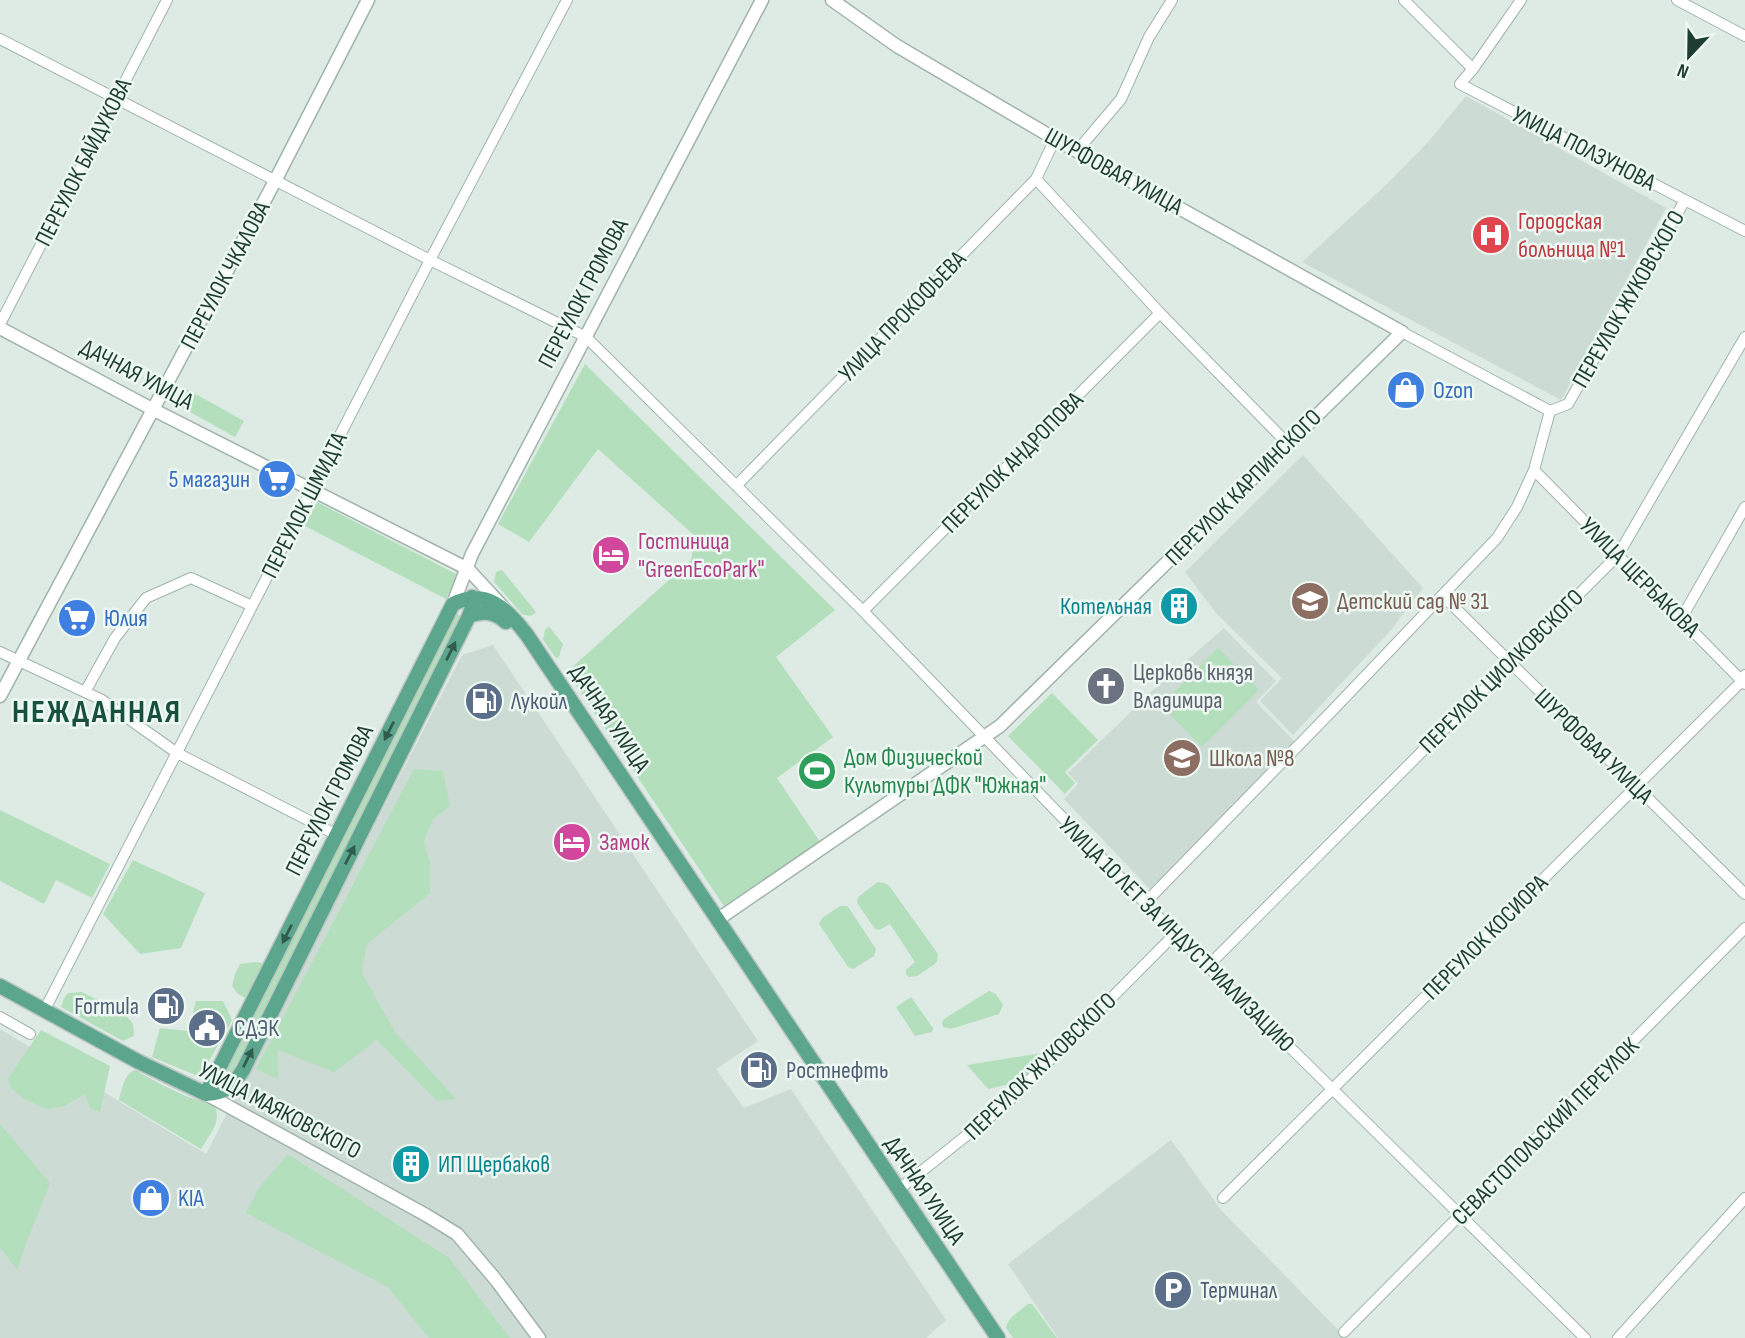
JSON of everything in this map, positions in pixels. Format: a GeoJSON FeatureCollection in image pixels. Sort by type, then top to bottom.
{"type":"FeatureCollection","features":[{"type":"Feature","properties":{"kind":"main road"},"geometry":{"type":"LineString","coordinates":[[453,604],[472,597],[491,601],[504,614]]}},
{"type":"Feature","properties":{"kind":"main road","name":"ПЕРЕУЛОК ГРОМОВА"},"geometry":{"type":"LineString","coordinates":[[206,1094],[226,1089],[236,1082],[243,1070],[469,616],[473,605],[472,597]]}},
{"type":"Feature","properties":{"kind":"main road","name":"ПЕРЕУЛОК ГРОМОВА"},"geometry":{"type":"LineString","coordinates":[[206,1094],[453,604]]}},
{"type":"Feature","properties":{"kind":"main road"},"geometry":{"type":"LineString","coordinates":[[469,616],[479,612],[504,614]]}},
{"type":"Feature","properties":{"kind":"main road","name":"ДАЧНАЯ УЛИЦА"},"geometry":{"type":"LineString","coordinates":[[504,614],[527,635],[713,922],[990,1334]]}},
{"type":"Feature","properties":{"kind":"main road","name":"УЛИЦА МАЯКОВСКОГО"},"geometry":{"type":"LineString","coordinates":[[0,986],[139,1062],[206,1094]]}},
{"type":"Feature","properties":{"kind":"street","name":"ПЕРЕУЛОК БАЙДУКОВА"},"geometry":{"type":"LineString","coordinates":[[0,326],[167,0]]}},
{"type":"Feature","properties":{"kind":"street","name":"ПЕРЕУЛОК ЧКАЛОВА"},"geometry":{"type":"LineString","coordinates":[[0,696],[154,410],[368,0]]}},
{"type":"Feature","properties":{"kind":"street","name":"ПЕРЕУЛОК ШМИДТА"},"geometry":{"type":"LineString","coordinates":[[44,1011],[429,260],[567,0]]}},
{"type":"Feature","properties":{"kind":"street","name":"ПЕРЕУЛОК ГРОМОВА"},"geometry":{"type":"LineString","coordinates":[[453,604],[472,554],[762,0]]}},
{"type":"Feature","properties":{"kind":"street","name":"ШУРФОВАЯ УЛИЦА"},"geometry":{"type":"LineString","coordinates":[[832,0],[897,46],[1055,139],[1402,332]]}},
{"type":"Feature","properties":{"kind":"street"},"geometry":{"type":"LineString","coordinates":[[1077,151],[1121,99],[1149,37],[1171,0]]}},
{"type":"Feature","properties":{"kind":"street"},"geometry":{"type":"LineString","coordinates":[[1404,0],[1473,69],[1521,0]]}},
{"type":"Feature","properties":{"kind":"street"},"geometry":{"type":"LineString","coordinates":[[1677,0],[1745,36]]}},
{"type":"Feature","properties":{"kind":"street","name":"УЛИЦА 10 ЛЕТ ЗА ИНДУСТРИАЛИЗАЦИЮ"},"geometry":{"type":"LineString","coordinates":[[0,39],[429,260],[586,337],[863,611],[1175,934],[1585,1338]]}},
{"type":"Feature","properties":{"kind":"street","name":"УЛИЦА ПОЛЗУНОВА"},"geometry":{"type":"LineString","coordinates":[[1473,69],[1460,84],[1745,231]]}},
{"type":"Feature","properties":{"kind":"street","name":"УЛИЦА ПРОКОФЬЕВА"},"geometry":{"type":"LineString","coordinates":[[737,485],[1036,179],[1055,139]]}},
{"type":"Feature","properties":{"kind":"street","name":"ШУРФОВАЯ УЛИЦА"},"geometry":{"type":"LineString","coordinates":[[1036,179],[1160,313],[1287,443]]}},
{"type":"Feature","properties":{"kind":"street","name":"ПЕРЕУЛОК ЖУКОВСКОГО"},"geometry":{"type":"LineString","coordinates":[[1145,903],[1497,538],[1517,508],[1534,470],[1550,411],[1568,404],[1685,200]]}},
{"type":"Feature","properties":{"kind":"street","name":"ПЕРЕУЛОК АНДРОПОВА"},"geometry":{"type":"LineString","coordinates":[[863,611],[1160,313]]}},
{"type":"Feature","properties":{"kind":"street","name":"ДАЧНАЯ УЛИЦА"},"geometry":{"type":"LineString","coordinates":[[0,326],[154,410],[467,569],[504,614]]}},
{"type":"Feature","properties":{"kind":"street"},"geometry":{"type":"LineString","coordinates":[[1402,332],[1550,411]]}},
{"type":"Feature","properties":{"kind":"street","name":"ПЕРЕУЛОК КАРПИНСКОГО"},"geometry":{"type":"LineString","coordinates":[[713,922],[1000,726],[1402,332]]}},
{"type":"Feature","properties":{"kind":"street","name":"ПЕРЕУЛОК ЦИОЛКОВСКОГО"},"geometry":{"type":"LineString","coordinates":[[1208,966],[1618,555],[1745,337]]}},
{"type":"Feature","properties":{"kind":"street","name":"УЛИЦА ЩЕРБАКОВА"},"geometry":{"type":"LineString","coordinates":[[1534,470],[1744,680]]}},
{"type":"Feature","properties":{"kind":"street"},"geometry":{"type":"LineString","coordinates":[[1681,618],[1745,507]]}},
{"type":"Feature","properties":{"kind":"street"},"geometry":{"type":"LineString","coordinates":[[467,569],[472,597]]}},
{"type":"Feature","properties":{"kind":"street"},"geometry":{"type":"LineString","coordinates":[[85,692],[116,638],[146,598],[191,578],[252,606]]}},
{"type":"Feature","properties":{"kind":"street","name":"ШУРФОВАЯ УЛИЦА"},"geometry":{"type":"LineString","coordinates":[[1443,596],[1745,894]]}},
{"type":"Feature","properties":{"kind":"street"},"geometry":{"type":"LineString","coordinates":[[0,652],[102,700],[177,753],[337,835]]}},
{"type":"Feature","properties":{"kind":"street","name":"ПЕРЕУЛОК КОСИОРА"},"geometry":{"type":"LineString","coordinates":[[1223,1198],[1744,680]]}},
{"type":"Feature","properties":{"kind":"street","name":"СЕВАСТОПОЛЬСКИЙ ПЕРЕУЛОК"},"geometry":{"type":"LineString","coordinates":[[1344,1332],[1745,929]]}},
{"type":"Feature","properties":{"kind":"street","name":"ПЕРЕУЛОК ЖУКОВСКОГО"},"geometry":{"type":"LineString","coordinates":[[894,1192],[1006,1104],[1175,934]]}},
{"type":"Feature","properties":{"kind":"street"},"geometry":{"type":"LineString","coordinates":[[0,1017],[30,1034]]}},
{"type":"Feature","properties":{"kind":"street","name":"УЛИЦА МАЯКОВСКОГО"},"geometry":{"type":"LineString","coordinates":[[206,1094],[457,1234],[496,1280],[539,1338]]}},
{"type":"Feature","properties":{"kind":"street"},"geometry":{"type":"LineString","coordinates":[[1618,1338],[1745,1198]]}},
{"type":"Feature","properties":{"kind":"shaded area","name":"Городская больница №1"},"geometry":{"type":"Polygon","coordinates":[[[1466,96],[1666,208],[1561,400],[1302,262],[1388,183],[1428,142],[1466,96]]]}},
{"type":"Feature","properties":{"kind":"shaded area","name":"Детский сад № 31"},"geometry":{"type":"Polygon","coordinates":[[[1303,455],[1423,588],[1392,629],[1293,735],[1260,701],[1282,678],[1216,613],[1185,572],[1303,455]]]}},
{"type":"Feature","properties":{"kind":"shaded area","name":"Школа №8"},"geometry":{"type":"Polygon","coordinates":[[[1224,628],[1276,681],[1256,702],[1296,743],[1150,889],[1064,799],[1078,784],[1068,773],[1153,690],[1224,628]]]}},
{"type":"Feature","properties":{"kind":"shaded area"},"geometry":{"type":"Polygon","coordinates":[[[493,645],[758,1041],[716,1069],[744,1108],[791,1089],[946,1320],[926,1338],[0,1338],[0,1029],[206,1154],[462,655],[493,645]]]}},
{"type":"Feature","properties":{"kind":"shaded area"},"geometry":{"type":"Polygon","coordinates":[[[1171,1140],[1221,1210],[1346,1338],[1058,1338],[1008,1264],[1171,1140]]]}},
{"type":"Feature","properties":{"kind":"green space"},"geometry":{"type":"Polygon","coordinates":[[[585,364],[835,610],[776,657],[833,737],[777,778],[820,842],[724,906],[567,672],[691,560],[696,537],[598,449],[529,542],[498,524],[585,364]]]}},
{"type":"Feature","properties":{"kind":"green space"},"geometry":{"type":"Polygon","coordinates":[[[183,387],[244,421],[235,437],[174,403],[183,387]]]}},
{"type":"Feature","properties":{"kind":"green space"},"geometry":{"type":"Polygon","coordinates":[[[317,502],[458,575],[446,599],[305,526],[317,502]]]}},
{"type":"Feature","properties":{"kind":"green space"},"geometry":{"type":"Polygon","coordinates":[[[502,570],[536,612],[533,615],[522,614],[494,582],[496,572],[502,570]]]}},
{"type":"Feature","properties":{"kind":"green space"},"geometry":{"type":"Polygon","coordinates":[[[453,612],[461,616],[232,1073],[224,1069],[453,612]]]}},
{"type":"Feature","properties":{"kind":"green space"},"geometry":{"type":"Polygon","coordinates":[[[548,627],[563,644],[559,657],[556,658],[543,640],[548,627]]]}},
{"type":"Feature","properties":{"kind":"green space"},"geometry":{"type":"Polygon","coordinates":[[[1218,648],[1259,690],[1202,747],[1161,705],[1218,648]]]}},
{"type":"Feature","properties":{"kind":"green space"},"geometry":{"type":"Polygon","coordinates":[[[1052,693],[1098,740],[1065,772],[1075,783],[1065,794],[1008,736],[1052,693]]]}},
{"type":"Feature","properties":{"kind":"green space"},"geometry":{"type":"Polygon","coordinates":[[[414,769],[443,771],[450,806],[433,819],[424,841],[430,863],[430,893],[367,944],[362,973],[395,1032],[456,1099],[437,1101],[376,1039],[334,1072],[278,1050],[278,1079],[256,1069],[414,769]]]}},
{"type":"Feature","properties":{"kind":"green space"},"geometry":{"type":"Polygon","coordinates":[[[0,810],[110,864],[92,898],[56,880],[44,904],[0,881],[0,810]]]}},
{"type":"Feature","properties":{"kind":"green space"},"geometry":{"type":"Polygon","coordinates":[[[133,860],[205,893],[181,948],[140,954],[103,914],[133,860]]]}},
{"type":"Feature","properties":{"kind":"green space"},"geometry":{"type":"Polygon","coordinates":[[[878,882],[890,887],[938,954],[935,964],[917,976],[909,977],[906,974],[906,970],[915,962],[890,924],[879,930],[875,929],[857,903],[858,897],[878,882]]]}},
{"type":"Feature","properties":{"kind":"green space"},"geometry":{"type":"Polygon","coordinates":[[[840,906],[849,908],[876,949],[874,956],[853,969],[848,967],[819,924],[822,918],[840,906]]]}},
{"type":"Feature","properties":{"kind":"green space"},"geometry":{"type":"Polygon","coordinates":[[[263,963],[245,998],[232,986],[235,974],[240,964],[263,963]]]}},
{"type":"Feature","properties":{"kind":"green space"},"geometry":{"type":"Polygon","coordinates":[[[989,991],[996,994],[1003,1005],[999,1014],[951,1029],[943,1027],[944,1019],[989,991]]]}},
{"type":"Feature","properties":{"kind":"green space"},"geometry":{"type":"Polygon","coordinates":[[[82,992],[125,1014],[133,1024],[134,1036],[123,1041],[61,1007],[68,993],[82,992]]]}},
{"type":"Feature","properties":{"kind":"green space"},"geometry":{"type":"Polygon","coordinates":[[[911,997],[933,1028],[932,1032],[915,1036],[896,1007],[911,997]]]}},
{"type":"Feature","properties":{"kind":"green space"},"geometry":{"type":"Polygon","coordinates":[[[196,1001],[223,1001],[232,1020],[200,1077],[152,1057],[160,1028],[188,1031],[196,1001]]]}},
{"type":"Feature","properties":{"kind":"green space"},"geometry":{"type":"Polygon","coordinates":[[[41,1030],[110,1066],[100,1112],[90,1108],[85,1094],[65,1106],[47,1109],[24,1099],[11,1088],[8,1078],[41,1030]]]}},
{"type":"Feature","properties":{"kind":"green space"},"geometry":{"type":"Polygon","coordinates":[[[1042,1053],[1024,1081],[988,1089],[967,1065],[1042,1053]]]}},
{"type":"Feature","properties":{"kind":"green space"},"geometry":{"type":"Polygon","coordinates":[[[135,1070],[188,1097],[214,1105],[216,1122],[201,1149],[119,1100],[126,1078],[135,1070]]]}},
{"type":"Feature","properties":{"kind":"green space"},"geometry":{"type":"Polygon","coordinates":[[[0,1124],[50,1183],[17,1270],[0,1247],[0,1124]]]}},
{"type":"Feature","properties":{"kind":"green space"},"geometry":{"type":"Polygon","coordinates":[[[288,1154],[449,1258],[510,1338],[429,1338],[388,1287],[246,1213],[259,1188],[288,1154]]]}},
{"type":"Feature","properties":{"kind":"green space"},"geometry":{"type":"Polygon","coordinates":[[[1028,1304],[1032,1304],[1057,1338],[1013,1338],[1006,1328],[1007,1324],[1028,1304]]]}},
{"type":"Feature","properties":{"kind":"place","name":"Городская больница №1"},"geometry":{"type":"Point","coordinates":[1491,235]}},
{"type":"Feature","properties":{"kind":"place","name":"Ozon"},"geometry":{"type":"Point","coordinates":[1406,390]}},
{"type":"Feature","properties":{"kind":"place","name":"5 магазин"},"geometry":{"type":"Point","coordinates":[277,479]}},
{"type":"Feature","properties":{"kind":"place","name":"Гостиница \"GreenEcoPark\""},"geometry":{"type":"Point","coordinates":[611,555]}},
{"type":"Feature","properties":{"kind":"place","name":"Детский сад № 31"},"geometry":{"type":"Point","coordinates":[1310,601]}},
{"type":"Feature","properties":{"kind":"place","name":"Котельная"},"geometry":{"type":"Point","coordinates":[1179,606]}},
{"type":"Feature","properties":{"kind":"place","name":"Юлия"},"geometry":{"type":"Point","coordinates":[77,618]}},
{"type":"Feature","properties":{"kind":"place","name":"Церковь князя Владимира"},"geometry":{"type":"Point","coordinates":[1106,686]}},
{"type":"Feature","properties":{"kind":"place","name":"Лукойл"},"geometry":{"type":"Point","coordinates":[484,701]}},
{"type":"Feature","properties":{"kind":"place","name":"Школа №8"},"geometry":{"type":"Point","coordinates":[1182,758]}},
{"type":"Feature","properties":{"kind":"place","name":"Дом Физической Культуры ДФК \"Южная\""},"geometry":{"type":"Point","coordinates":[817,771]}},
{"type":"Feature","properties":{"kind":"place","name":"Замок"},"geometry":{"type":"Point","coordinates":[572,842]}},
{"type":"Feature","properties":{"kind":"place","name":"Formula"},"geometry":{"type":"Point","coordinates":[166,1006]}},
{"type":"Feature","properties":{"kind":"place","name":"СДЭК"},"geometry":{"type":"Point","coordinates":[207,1028]}},
{"type":"Feature","properties":{"kind":"place","name":"Ростнефть"},"geometry":{"type":"Point","coordinates":[759,1070]}},
{"type":"Feature","properties":{"kind":"place","name":"ИП Щербаков"},"geometry":{"type":"Point","coordinates":[411,1164]}},
{"type":"Feature","properties":{"kind":"place","name":"KIA"},"geometry":{"type":"Point","coordinates":[151,1198]}},
{"type":"Feature","properties":{"kind":"place","name":"Терминал"},"geometry":{"type":"Point","coordinates":[1173,1290]}},
{"type":"Feature","properties":{"kind":"district","name":"НЕЖДАННАЯ"},"geometry":{"type":"Point","coordinates":[97,711]}}]}
